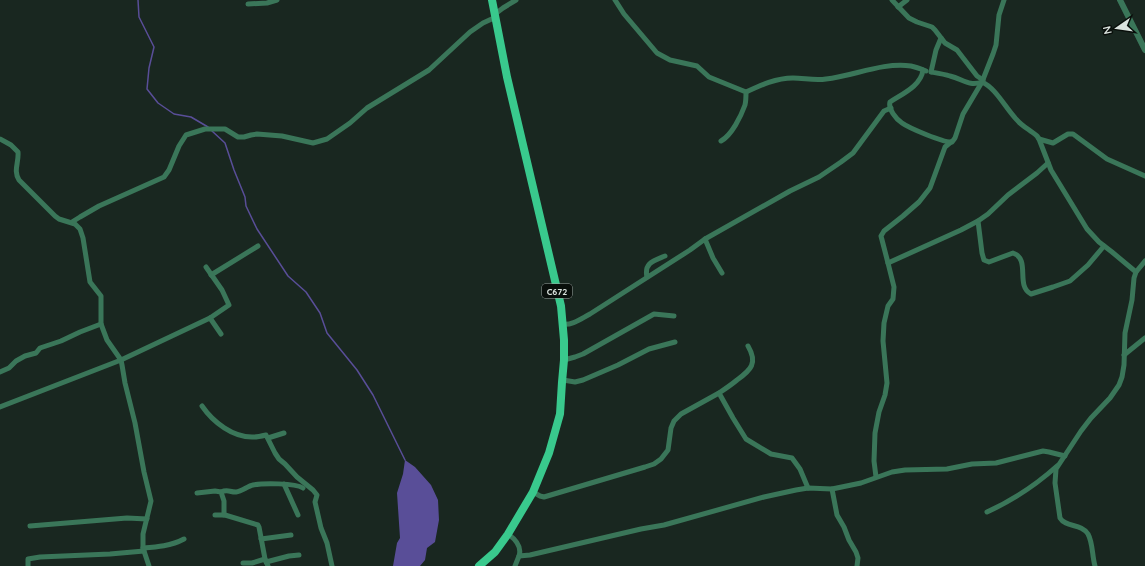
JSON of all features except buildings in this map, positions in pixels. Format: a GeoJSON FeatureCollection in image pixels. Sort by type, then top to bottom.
{"type":"FeatureCollection","features":[{"type":"Feature","properties":{"kind":"main road","name":"C672"},"geometry":{"type":"LineString","coordinates":[[479,566],[495,552],[508,534],[533,492],[549,453],[560,414],[564,360],[561,306],[507,77],[492,0]]}},
{"type":"Feature","properties":{"kind":"street"},"geometry":{"type":"LineString","coordinates":[[248,4],[267,3],[276,0]]}},
{"type":"Feature","properties":{"kind":"street"},"geometry":{"type":"LineString","coordinates":[[72,222],[99,206],[164,177],[186,135],[197,131],[205,129],[225,129],[238,138],[251,134],[263,134],[282,136],[313,143],[327,139],[350,123],[367,108],[429,70],[470,32],[516,0]]}},
{"type":"Feature","properties":{"kind":"street"},"geometry":{"type":"LineString","coordinates":[[615,0],[624,14],[657,53],[670,60],[697,66],[709,77],[746,92],[766,83],[784,78],[825,80],[872,70],[903,66],[914,67],[952,76],[970,84],[976,84],[982,81]]}},
{"type":"Feature","properties":{"kind":"street"},"geometry":{"type":"LineString","coordinates":[[892,0],[909,18],[932,27],[947,45],[956,50],[977,76],[994,91],[1019,122],[1037,136],[1042,143],[1048,163],[1084,224],[1094,237],[1136,272]]}},
{"type":"Feature","properties":{"kind":"street"},"geometry":{"type":"LineString","coordinates":[[898,6],[907,0]]}},
{"type":"Feature","properties":{"kind":"street"},"geometry":{"type":"LineString","coordinates":[[876,477],[874,461],[875,433],[887,383],[883,341],[884,323],[888,306],[893,299],[894,292],[894,283],[882,236],[884,231],[919,202],[930,188],[945,147],[955,139],[963,114],[982,81],[995,50],[999,15],[1004,0]]}},
{"type":"Feature","properties":{"kind":"street"},"geometry":{"type":"LineString","coordinates":[[1120,0],[1143,42],[1145,50]]}},
{"type":"Feature","properties":{"kind":"street"},"geometry":{"type":"LineString","coordinates":[[931,72],[936,50],[941,38]]}},
{"type":"Feature","properties":{"kind":"street"},"geometry":{"type":"LineString","coordinates":[[924,70],[920,80],[904,94],[890,102],[891,108],[897,118],[907,126],[952,142]]}},
{"type":"Feature","properties":{"kind":"street"},"geometry":{"type":"LineString","coordinates":[[722,141],[729,135],[740,115],[745,102],[746,92]]}},
{"type":"Feature","properties":{"kind":"street"},"geometry":{"type":"LineString","coordinates":[[562,324],[566,325],[579,320],[705,239],[842,162],[853,153],[884,111],[891,108]]}},
{"type":"Feature","properties":{"kind":"street"},"geometry":{"type":"LineString","coordinates":[[1039,139],[1054,142],[1068,134],[1073,134],[1107,159],[1145,176]]}},
{"type":"Feature","properties":{"kind":"street"},"geometry":{"type":"LineString","coordinates":[[0,139],[18,152],[16,173],[20,180],[55,216],[72,222],[78,226],[83,238],[90,282],[101,296],[101,324],[107,340],[121,360],[127,396],[135,423],[144,472],[148,485],[151,501],[143,534],[143,549],[149,566]]}},
{"type":"Feature","properties":{"kind":"street"},"geometry":{"type":"LineString","coordinates":[[888,263],[961,230],[988,214],[1008,195],[1048,163]]}},
{"type":"Feature","properties":{"kind":"street"},"geometry":{"type":"LineString","coordinates":[[978,220],[984,260],[989,262],[1011,253],[1017,254],[1020,257],[1023,266],[1024,286],[1026,291],[1031,294],[1070,281],[1088,265],[1104,246]]}},
{"type":"Feature","properties":{"kind":"street"},"geometry":{"type":"LineString","coordinates":[[705,239],[722,273]]}},
{"type":"Feature","properties":{"kind":"street"},"geometry":{"type":"LineString","coordinates":[[211,275],[258,246]]}},
{"type":"Feature","properties":{"kind":"street"},"geometry":{"type":"LineString","coordinates":[[647,277],[646,273],[649,264],[665,256]]}},
{"type":"Feature","properties":{"kind":"street"},"geometry":{"type":"LineString","coordinates":[[1095,566],[1088,535],[1078,526],[1064,523],[1060,518],[1054,483],[1056,469],[1091,418],[1116,390],[1122,377],[1125,333],[1136,272],[1145,262]]}},
{"type":"Feature","properties":{"kind":"street"},"geometry":{"type":"LineString","coordinates":[[0,407],[121,360],[210,318],[228,305],[222,290],[206,267]]}},
{"type":"Feature","properties":{"kind":"street"},"geometry":{"type":"LineString","coordinates":[[564,360],[575,358],[583,354],[654,314],[674,316]]}},
{"type":"Feature","properties":{"kind":"street"},"geometry":{"type":"LineString","coordinates":[[210,318],[221,334]]}},
{"type":"Feature","properties":{"kind":"street"},"geometry":{"type":"LineString","coordinates":[[0,372],[9,368],[16,360],[36,353],[40,348],[101,324]]}},
{"type":"Feature","properties":{"kind":"street"},"geometry":{"type":"LineString","coordinates":[[1124,356],[1145,338]]}},
{"type":"Feature","properties":{"kind":"street"},"geometry":{"type":"LineString","coordinates":[[563,380],[575,382],[583,380],[649,349],[676,342]]}},
{"type":"Feature","properties":{"kind":"street"},"geometry":{"type":"LineString","coordinates":[[533,492],[544,497],[658,462],[668,450],[671,428],[674,421],[681,414],[719,394],[749,371],[753,360],[753,354],[748,346]]}},
{"type":"Feature","properties":{"kind":"street"},"geometry":{"type":"LineString","coordinates":[[719,394],[746,439],[771,454],[792,458],[800,469],[808,488]]}},
{"type":"Feature","properties":{"kind":"street"},"geometry":{"type":"LineString","coordinates":[[202,406],[215,422],[229,430],[255,438],[266,435],[279,459],[313,490],[317,495],[316,502],[321,528],[327,543],[332,566]]}},
{"type":"Feature","properties":{"kind":"street"},"geometry":{"type":"LineString","coordinates":[[268,438],[284,433]]}},
{"type":"Feature","properties":{"kind":"street"},"geometry":{"type":"LineString","coordinates":[[519,556],[544,552],[640,528],[664,525],[764,497],[796,490],[808,488],[832,489],[861,483],[892,472],[924,469],[937,470],[981,463],[996,463],[1043,451],[1065,456]]}},
{"type":"Feature","properties":{"kind":"street"},"geometry":{"type":"LineString","coordinates":[[987,512],[1021,494],[1041,480],[1059,464]]}},
{"type":"Feature","properties":{"kind":"street"},"geometry":{"type":"LineString","coordinates":[[197,493],[215,491],[221,492],[226,490],[236,492],[253,485],[284,484],[300,486],[303,488]]}},
{"type":"Feature","properties":{"kind":"street"},"geometry":{"type":"LineString","coordinates":[[284,484],[298,515]]}},
{"type":"Feature","properties":{"kind":"street"},"geometry":{"type":"LineString","coordinates":[[832,489],[837,515],[858,558],[857,566]]}},
{"type":"Feature","properties":{"kind":"street"},"geometry":{"type":"LineString","coordinates":[[221,492],[224,501],[224,515]]}},
{"type":"Feature","properties":{"kind":"street"},"geometry":{"type":"LineString","coordinates":[[215,515],[224,515],[237,518],[258,525],[267,562]]}},
{"type":"Feature","properties":{"kind":"street"},"geometry":{"type":"LineString","coordinates":[[30,526],[127,518],[147,519]]}},
{"type":"Feature","properties":{"kind":"street"},"geometry":{"type":"LineString","coordinates":[[261,539],[291,534]]}},
{"type":"Feature","properties":{"kind":"street"},"geometry":{"type":"LineString","coordinates":[[508,534],[518,543],[520,549],[515,566]]}},
{"type":"Feature","properties":{"kind":"street"},"geometry":{"type":"LineString","coordinates":[[28,566],[28,559],[40,557],[99,555],[159,547],[184,539]]}},
{"type":"Feature","properties":{"kind":"street"},"geometry":{"type":"LineString","coordinates":[[243,563],[267,562],[299,555]]}},
{"type":"Feature","properties":{"kind":"shaded area"},"geometry":{"type":"Polygon","coordinates":[[[405,460],[415,467],[431,485],[438,500],[439,520],[435,542],[427,548],[425,560],[420,566],[393,566],[397,543],[400,538],[397,493],[403,474],[405,460]]]}},
{"type":"Feature","properties":{"kind":"waterway"},"geometry":{"type":"LineString","coordinates":[[138,0],[139,17],[154,47],[149,68],[147,89],[158,103],[174,114],[191,117],[208,127]]}},
{"type":"Feature","properties":{"kind":"waterway"},"geometry":{"type":"LineString","coordinates":[[212,131],[225,143],[245,197],[246,206],[257,229],[288,276],[306,292],[320,313],[327,333],[357,370],[373,395],[405,460]]}}]}
